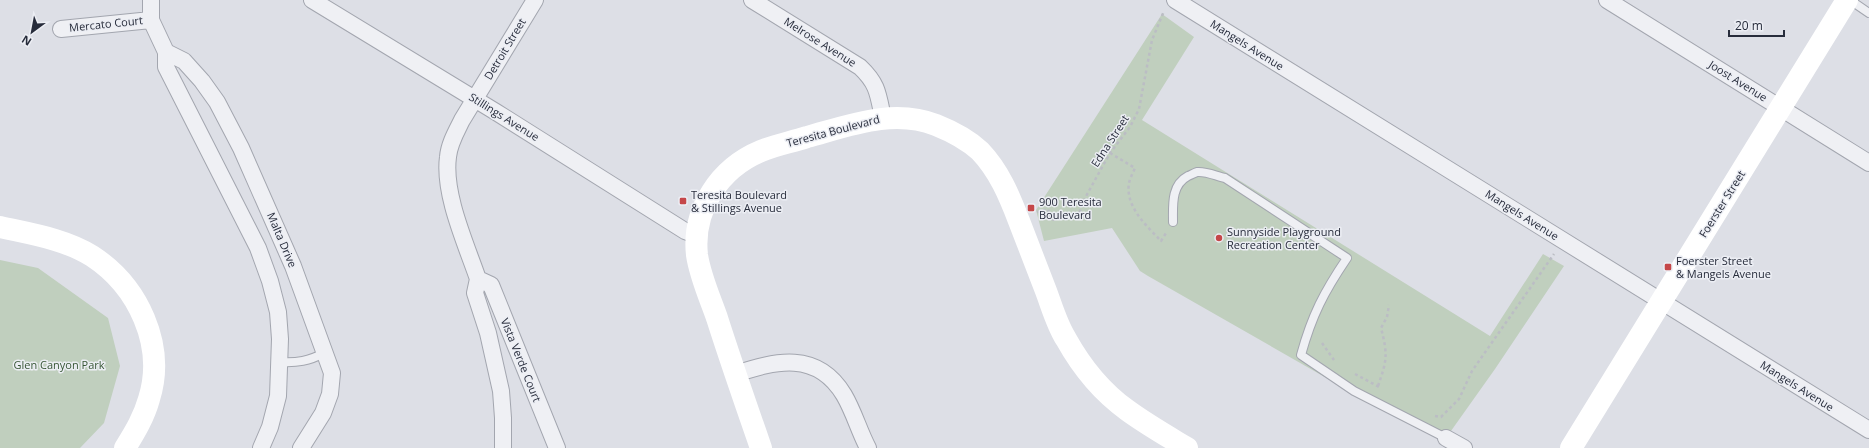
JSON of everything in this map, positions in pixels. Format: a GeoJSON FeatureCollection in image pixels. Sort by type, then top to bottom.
{"type":"FeatureCollection","features":[{"type":"Feature","properties":{"kind":"street"},"geometry":{"type":"LineString","coordinates":[[151,0],[151,20],[166,52],[166,67],[258,248],[270,281],[278,312],[280,362],[278,396],[270,427],[261,448]]}},
{"type":"Feature","properties":{"kind":"street","name":"Stillings Avenue"},"geometry":{"type":"LineString","coordinates":[[312,0],[474,98],[685,231],[696,235]]}},
{"type":"Feature","properties":{"kind":"street","name":"Detroit Street"},"geometry":{"type":"LineString","coordinates":[[474,98],[535,0]]}},
{"type":"Feature","properties":{"kind":"street","name":"Melrose Avenue"},"geometry":{"type":"LineString","coordinates":[[752,0],[860,67],[872,79],[878,94],[883,118]]}},
{"type":"Feature","properties":{"kind":"street","name":"Joost Avenue"},"geometry":{"type":"LineString","coordinates":[[1607,0],[1869,162]]}},
{"type":"Feature","properties":{"kind":"street","name":"Foerster Street"},"geometry":{"type":"LineString","coordinates":[[1571,448],[1849,0]]}},
{"type":"Feature","properties":{"kind":"street","name":"Mangels Avenue"},"geometry":{"type":"LineString","coordinates":[[1170,3],[1869,430]]}},
{"type":"Feature","properties":{"kind":"street","name":"Mercato Court"},"geometry":{"type":"LineString","coordinates":[[61,29],[151,20]]}},
{"type":"Feature","properties":{"kind":"street","name":"Malta Drive"},"geometry":{"type":"LineString","coordinates":[[166,52],[184,61],[217,102],[241,148],[293,266],[332,373],[330,394],[323,413],[301,448]]}},
{"type":"Feature","properties":{"kind":"street","name":"Vista Verde Court"},"geometry":{"type":"LineString","coordinates":[[474,98],[452,139],[448,158],[447,179],[451,199],[478,279],[475,293],[488,333],[501,391],[504,418],[503,448]]}},
{"type":"Feature","properties":{"kind":"street","name":"Teresita Boulevard"},"geometry":{"type":"LineString","coordinates":[[761,448],[697,257],[696,235],[700,216],[709,196],[721,178],[740,162],[762,150],[856,123],[883,118],[908,119],[934,124],[958,135],[979,150],[995,170],[1008,193],[1053,310],[1065,337],[1080,361],[1106,392],[1126,410],[1187,448]]}},
{"type":"Feature","properties":{"kind":"street"},"geometry":{"type":"LineString","coordinates":[[0,227],[54,239],[92,256],[107,267],[121,281],[139,307],[148,328],[152,344],[152,380],[150,398],[143,416],[125,448]]}},
{"type":"Feature","properties":{"kind":"street","name":"Vista Verde Court"},"geometry":{"type":"LineString","coordinates":[[478,279],[491,285],[557,448]]}},
{"type":"Feature","properties":{"kind":"street"},"geometry":{"type":"LineString","coordinates":[[735,374],[764,364],[780,362],[802,363],[819,370],[832,380],[843,394],[868,448]]}},
{"type":"Feature","properties":{"kind":"street"},"geometry":{"type":"LineString","coordinates":[[1446,438],[1464,448]]}},
{"type":"Feature","properties":{"kind":"lane"},"geometry":{"type":"LineString","coordinates":[[1849,0],[1869,13]]}},
{"type":"Feature","properties":{"kind":"lane"},"geometry":{"type":"LineString","coordinates":[[1172,222],[1173,202],[1176,186],[1185,178],[1196,172],[1208,174],[1225,178],[1347,258],[1325,290],[1309,326],[1301,355],[1354,391],[1446,438]]}},
{"type":"Feature","properties":{"kind":"lane"},"geometry":{"type":"LineString","coordinates":[[280,362],[301,362],[312,359],[324,353]]}},
{"type":"Feature","properties":{"kind":"path","name":"Edna Street"},"geometry":{"type":"LineString","coordinates":[[1035,213],[1048,209],[1051,220],[1078,216],[1085,198],[1110,153],[1130,127],[1139,109],[1152,40],[1170,3]]}},
{"type":"Feature","properties":{"kind":"path"},"geometry":{"type":"LineString","coordinates":[[1110,153],[1135,168],[1129,183],[1130,195],[1136,212],[1161,241]]}},
{"type":"Feature","properties":{"kind":"path"},"geometry":{"type":"LineString","coordinates":[[1431,416],[1441,416],[1459,399],[1472,371],[1484,352],[1524,298],[1554,253]]}},
{"type":"Feature","properties":{"kind":"path"},"geometry":{"type":"LineString","coordinates":[[1378,386],[1386,364],[1386,348],[1382,328],[1387,317],[1389,305]]}},
{"type":"Feature","properties":{"kind":"path"},"geometry":{"type":"LineString","coordinates":[[1322,343],[1334,360],[1339,363]]}},
{"type":"Feature","properties":{"kind":"path"},"geometry":{"type":"LineString","coordinates":[[1349,370],[1382,389]]}},
{"type":"Feature","properties":{"kind":"green space"},"geometry":{"type":"Polygon","coordinates":[[[1162,14],[1194,37],[1142,120],[1490,336],[1543,254],[1564,266],[1495,369],[1446,438],[1379,408],[1140,271],[1112,228],[1044,241],[1036,210],[1162,14]]]}},
{"type":"Feature","properties":{"kind":"green space","name":"Glen Canyon Park"},"geometry":{"type":"Polygon","coordinates":[[[0,260],[38,268],[108,318],[120,366],[104,423],[80,448],[0,448],[0,260]]]}},
{"type":"Feature","properties":{"kind":"place","name":"Teresita Boulevard & Stillings Avenue"},"geometry":{"type":"Point","coordinates":[683,201]}},
{"type":"Feature","properties":{"kind":"place","name":"900 Teresita Boulevard"},"geometry":{"type":"Point","coordinates":[1031,208]}},
{"type":"Feature","properties":{"kind":"place","name":"Sunnyside Playground Recreation Center"},"geometry":{"type":"Point","coordinates":[1219,238]}},
{"type":"Feature","properties":{"kind":"place","name":"Foerster Street & Mangels Avenue"},"geometry":{"type":"Point","coordinates":[1668,267]}}]}
